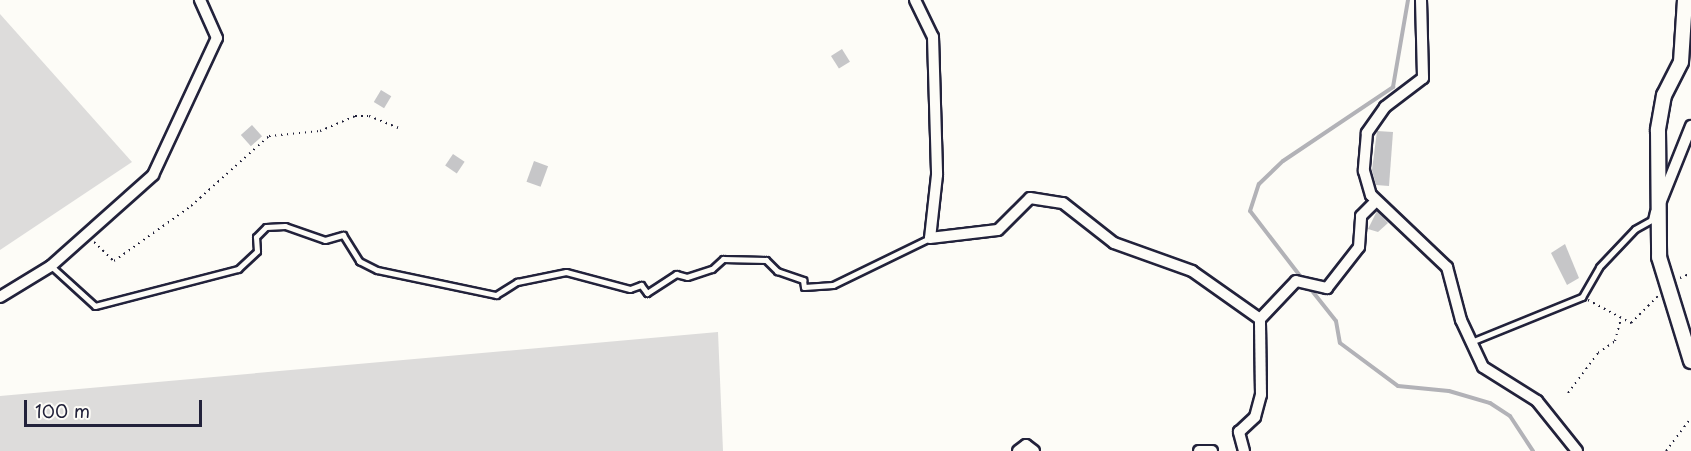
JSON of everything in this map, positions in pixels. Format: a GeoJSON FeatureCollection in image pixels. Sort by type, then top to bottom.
{"type":"FeatureCollection","features":[{"type":"Feature","properties":{"kind":"main road"},"geometry":{"type":"LineString","coordinates":[[1685,0],[1681,62],[1664,95],[1658,130],[1659,257],[1691,361]]}},
{"type":"Feature","properties":{"kind":"street"},"geometry":{"type":"LineString","coordinates":[[0,297],[51,266],[153,175],[217,38],[200,0]]}},
{"type":"Feature","properties":{"kind":"street"},"geometry":{"type":"LineString","coordinates":[[915,0],[933,37],[937,175],[930,238],[998,230],[1030,198],[1063,203],[1114,243],[1192,271],[1260,319]]}},
{"type":"Feature","properties":{"kind":"street"},"geometry":{"type":"LineString","coordinates":[[1420,0],[1423,78],[1385,107],[1366,133],[1364,171],[1374,202],[1447,267],[1472,342],[1483,367],[1537,401],[1577,451]]}},
{"type":"Feature","properties":{"kind":"street"},"geometry":{"type":"LineString","coordinates":[[1660,201],[1670,188],[1691,126]]}},
{"type":"Feature","properties":{"kind":"street"},"geometry":{"type":"LineString","coordinates":[[1244,451],[1239,432],[1255,417],[1261,395],[1260,319],[1296,281],[1327,288],[1359,247],[1361,216],[1374,202]]}},
{"type":"Feature","properties":{"kind":"street"},"geometry":{"type":"LineString","coordinates":[[1018,451],[1026,445],[1034,451]]}},
{"type":"Feature","properties":{"kind":"street"},"geometry":{"type":"LineString","coordinates":[[1199,451],[1212,451]]}},
{"type":"Feature","properties":{"kind":"lane"},"geometry":{"type":"LineString","coordinates":[[1472,342],[1582,297],[1599,267],[1635,229],[1651,220],[1660,201]]}},
{"type":"Feature","properties":{"kind":"lane"},"geometry":{"type":"LineString","coordinates":[[51,266],[95,306],[238,269],[258,251],[256,237],[266,227],[285,226],[325,240],[343,235],[359,261],[377,270],[496,294],[516,282],[566,272],[630,289],[641,285],[647,293],[676,274],[687,278],[723,259],[766,260],[777,271],[803,280],[804,287],[833,285],[930,238]]}},
{"type":"Feature","properties":{"kind":"path"},"geometry":{"type":"LineString","coordinates":[[85,234],[114,261],[191,206],[269,136],[320,131],[362,116],[399,128]]}},
{"type":"Feature","properties":{"kind":"path"},"geometry":{"type":"LineString","coordinates":[[1582,297],[1631,323],[1666,284]]}},
{"type":"Feature","properties":{"kind":"path"},"geometry":{"type":"LineString","coordinates":[[1568,393],[1598,353],[1615,342],[1621,319]]}},
{"type":"Feature","properties":{"kind":"path"},"geometry":{"type":"LineString","coordinates":[[1666,451],[1691,418]]}},
{"type":"Feature","properties":{"kind":"shaded area"},"geometry":{"type":"Polygon","coordinates":[[[0,14],[132,162],[0,250],[0,14]]]}},
{"type":"Feature","properties":{"kind":"shaded area"},"geometry":{"type":"Polygon","coordinates":[[[718,332],[723,451],[0,451],[0,396],[718,332]]]}},
{"type":"Feature","properties":{"kind":"building"},"geometry":{"type":"Polygon","coordinates":[[[842,49],[850,62],[839,69],[831,56],[842,49]]]}},
{"type":"Feature","properties":{"kind":"building"},"geometry":{"type":"Polygon","coordinates":[[[381,90],[391,96],[384,108],[374,102],[381,90]]]}},
{"type":"Feature","properties":{"kind":"building"},"geometry":{"type":"Polygon","coordinates":[[[252,125],[262,136],[251,146],[241,135],[252,125]]]}},
{"type":"Feature","properties":{"kind":"building"},"geometry":{"type":"Polygon","coordinates":[[[1377,131],[1393,132],[1389,186],[1376,185],[1372,170],[1377,131]]]}},
{"type":"Feature","properties":{"kind":"building"},"geometry":{"type":"Polygon","coordinates":[[[453,154],[465,162],[457,173],[445,166],[453,154]]]}},
{"type":"Feature","properties":{"kind":"building"},"geometry":{"type":"Polygon","coordinates":[[[534,161],[548,166],[541,187],[526,182],[534,161]]]}},
{"type":"Feature","properties":{"kind":"building"},"geometry":{"type":"Polygon","coordinates":[[[1377,211],[1388,223],[1378,232],[1368,229],[1377,211]]]}},
{"type":"Feature","properties":{"kind":"building"},"geometry":{"type":"Polygon","coordinates":[[[1565,244],[1579,278],[1567,285],[1551,253],[1565,244]]]}},
{"type":"Feature","properties":{"kind":"waterway"},"geometry":{"type":"LineString","coordinates":[[1304,281],[1250,211],[1259,184],[1283,161],[1393,87],[1408,0]]}},
{"type":"Feature","properties":{"kind":"waterway"},"geometry":{"type":"LineString","coordinates":[[1309,287],[1336,321],[1340,343],[1398,386],[1449,391],[1490,403],[1510,416],[1533,451]]}}]}
